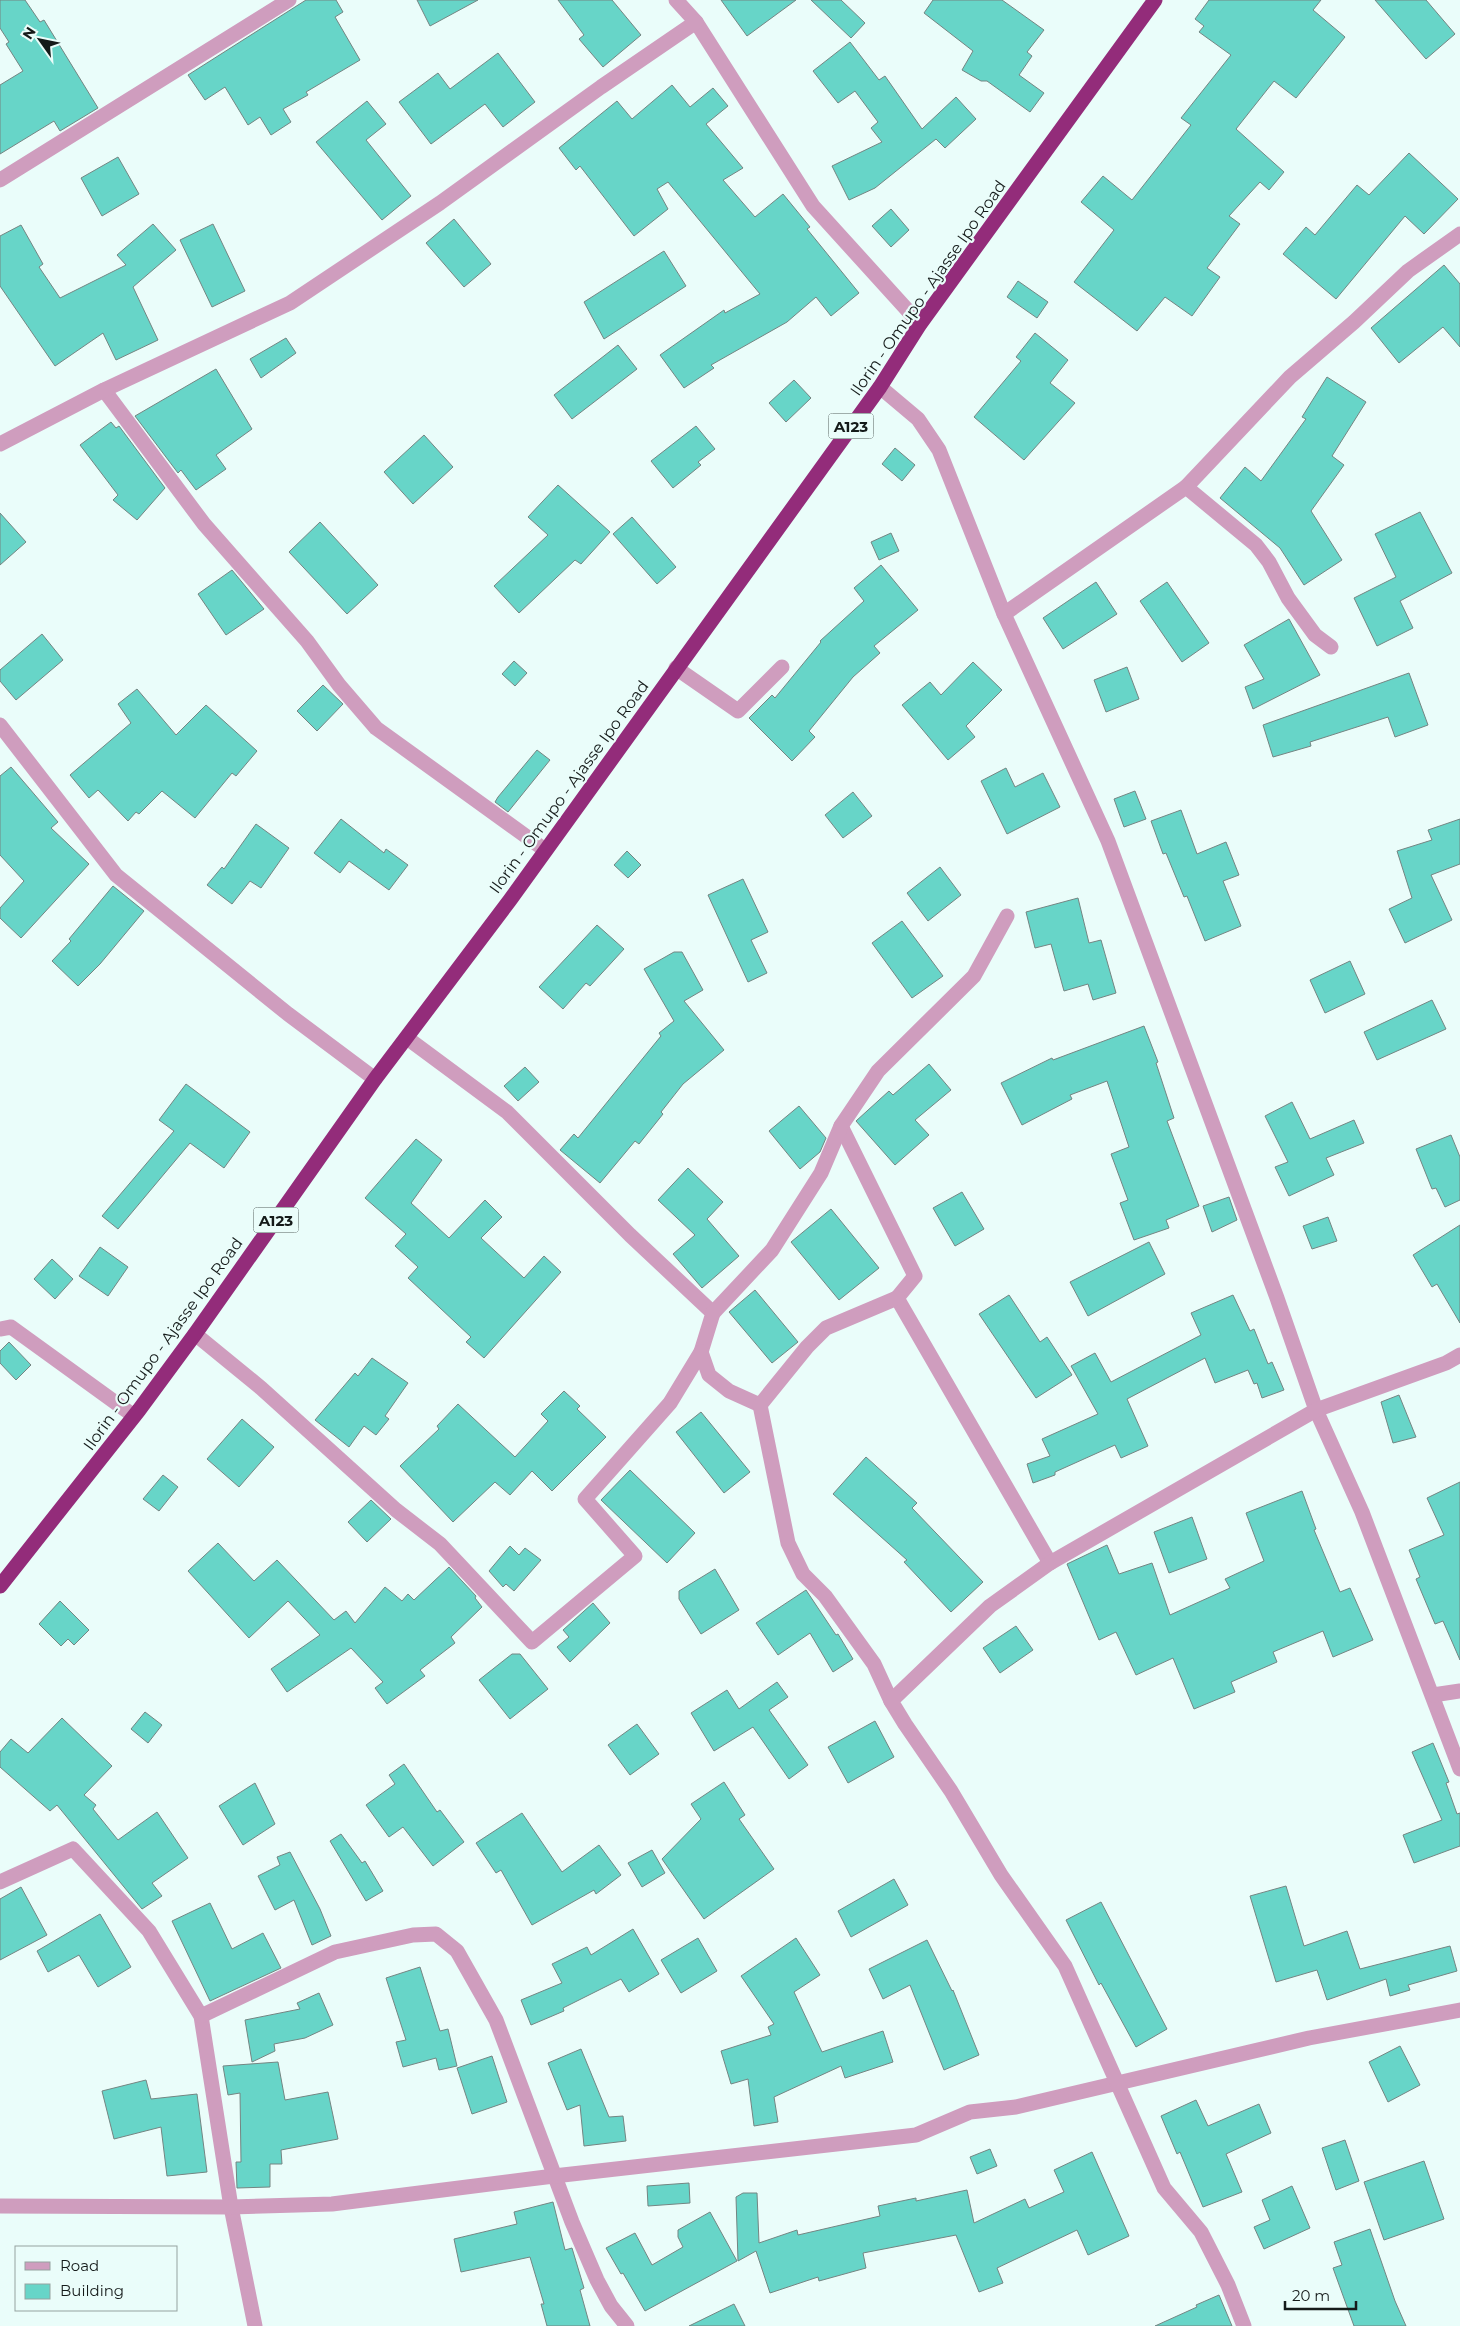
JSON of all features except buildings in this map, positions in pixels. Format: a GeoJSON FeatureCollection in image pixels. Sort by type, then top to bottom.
{"type":"FeatureCollection","features":[{"type":"Feature","properties":{"kind":"highway","name":"Ilorin - Omupo - Ajasse Ipo Road"},"geometry":{"type":"LineString","coordinates":[[0,1586],[134,1416],[195,1334],[375,1079],[545,850],[880,387],[920,324],[1155,0]]}},
{"type":"Feature","properties":{"kind":"street"},"geometry":{"type":"LineString","coordinates":[[0,180],[289,0]]}},
{"type":"Feature","properties":{"kind":"street"},"geometry":{"type":"LineString","coordinates":[[676,0],[696,22],[813,206],[920,324]]}},
{"type":"Feature","properties":{"kind":"street"},"geometry":{"type":"LineString","coordinates":[[0,444],[104,390],[290,303],[440,202],[601,86],[696,22]]}},
{"type":"Feature","properties":{"kind":"street"},"geometry":{"type":"LineString","coordinates":[[1004,614],[1186,487],[1290,377],[1354,322],[1408,271],[1460,234]]}},
{"type":"Feature","properties":{"kind":"street"},"geometry":{"type":"LineString","coordinates":[[880,387],[918,419],[939,450],[1004,614],[1108,841],[1277,1298],[1316,1410],[1362,1512],[1460,1769]]}},
{"type":"Feature","properties":{"kind":"street"},"geometry":{"type":"LineString","coordinates":[[104,390],[204,524],[307,641],[338,685],[376,728],[545,850]]}},
{"type":"Feature","properties":{"kind":"street"},"geometry":{"type":"LineString","coordinates":[[1186,487],[1256,545],[1269,562],[1293,606],[1315,635],[1332,647]]}},
{"type":"Feature","properties":{"kind":"street"},"geometry":{"type":"LineString","coordinates":[[676,668],[738,711],[782,667]]}},
{"type":"Feature","properties":{"kind":"street"},"geometry":{"type":"LineString","coordinates":[[0,725],[116,875],[288,1014],[375,1079]]}},
{"type":"Feature","properties":{"kind":"street"},"geometry":{"type":"LineString","coordinates":[[195,1334],[261,1388],[396,1510],[440,1544],[532,1642],[635,1556],[585,1498],[670,1403],[701,1352],[713,1314],[772,1250],[821,1172],[841,1126],[878,1071],[974,976],[1007,916]]}},
{"type":"Feature","properties":{"kind":"street"},"geometry":{"type":"LineString","coordinates":[[407,1038],[506,1112],[713,1314]]}},
{"type":"Feature","properties":{"kind":"street"},"geometry":{"type":"LineString","coordinates":[[760,1405],[826,1328],[897,1298],[915,1276],[841,1126]]}},
{"type":"Feature","properties":{"kind":"street"},"geometry":{"type":"LineString","coordinates":[[897,1298],[1050,1563]]}},
{"type":"Feature","properties":{"kind":"street"},"geometry":{"type":"LineString","coordinates":[[0,1329],[11,1327],[134,1416]]}},
{"type":"Feature","properties":{"kind":"street"},"geometry":{"type":"LineString","coordinates":[[701,1352],[709,1375],[729,1391],[760,1405]]}},
{"type":"Feature","properties":{"kind":"street"},"geometry":{"type":"LineString","coordinates":[[891,1700],[990,1606],[1050,1563],[1316,1410],[1446,1363],[1460,1354]]}},
{"type":"Feature","properties":{"kind":"street"},"geometry":{"type":"LineString","coordinates":[[760,1405],[788,1543],[803,1574],[825,1596],[874,1664],[905,1724],[951,1791],[1001,1875],[1065,1966],[1164,2188],[1201,2232],[1228,2284],[1244,2326]]}},
{"type":"Feature","properties":{"kind":"street"},"geometry":{"type":"LineString","coordinates":[[1433,1694],[1460,1691]]}},
{"type":"Feature","properties":{"kind":"street"},"geometry":{"type":"LineString","coordinates":[[0,1882],[73,1849],[149,1931],[201,2016],[231,2207],[255,2326]]}},
{"type":"Feature","properties":{"kind":"street"},"geometry":{"type":"LineString","coordinates":[[201,2016],[335,1952],[413,1935],[436,1934],[457,1951],[496,2020],[554,2176],[597,2280],[611,2306],[628,2326]]}},
{"type":"Feature","properties":{"kind":"street"},"geometry":{"type":"LineString","coordinates":[[0,2206],[231,2207],[332,2204],[554,2176],[916,2135],[970,2112],[1016,2107],[1309,2038],[1460,2010]]}}]}
